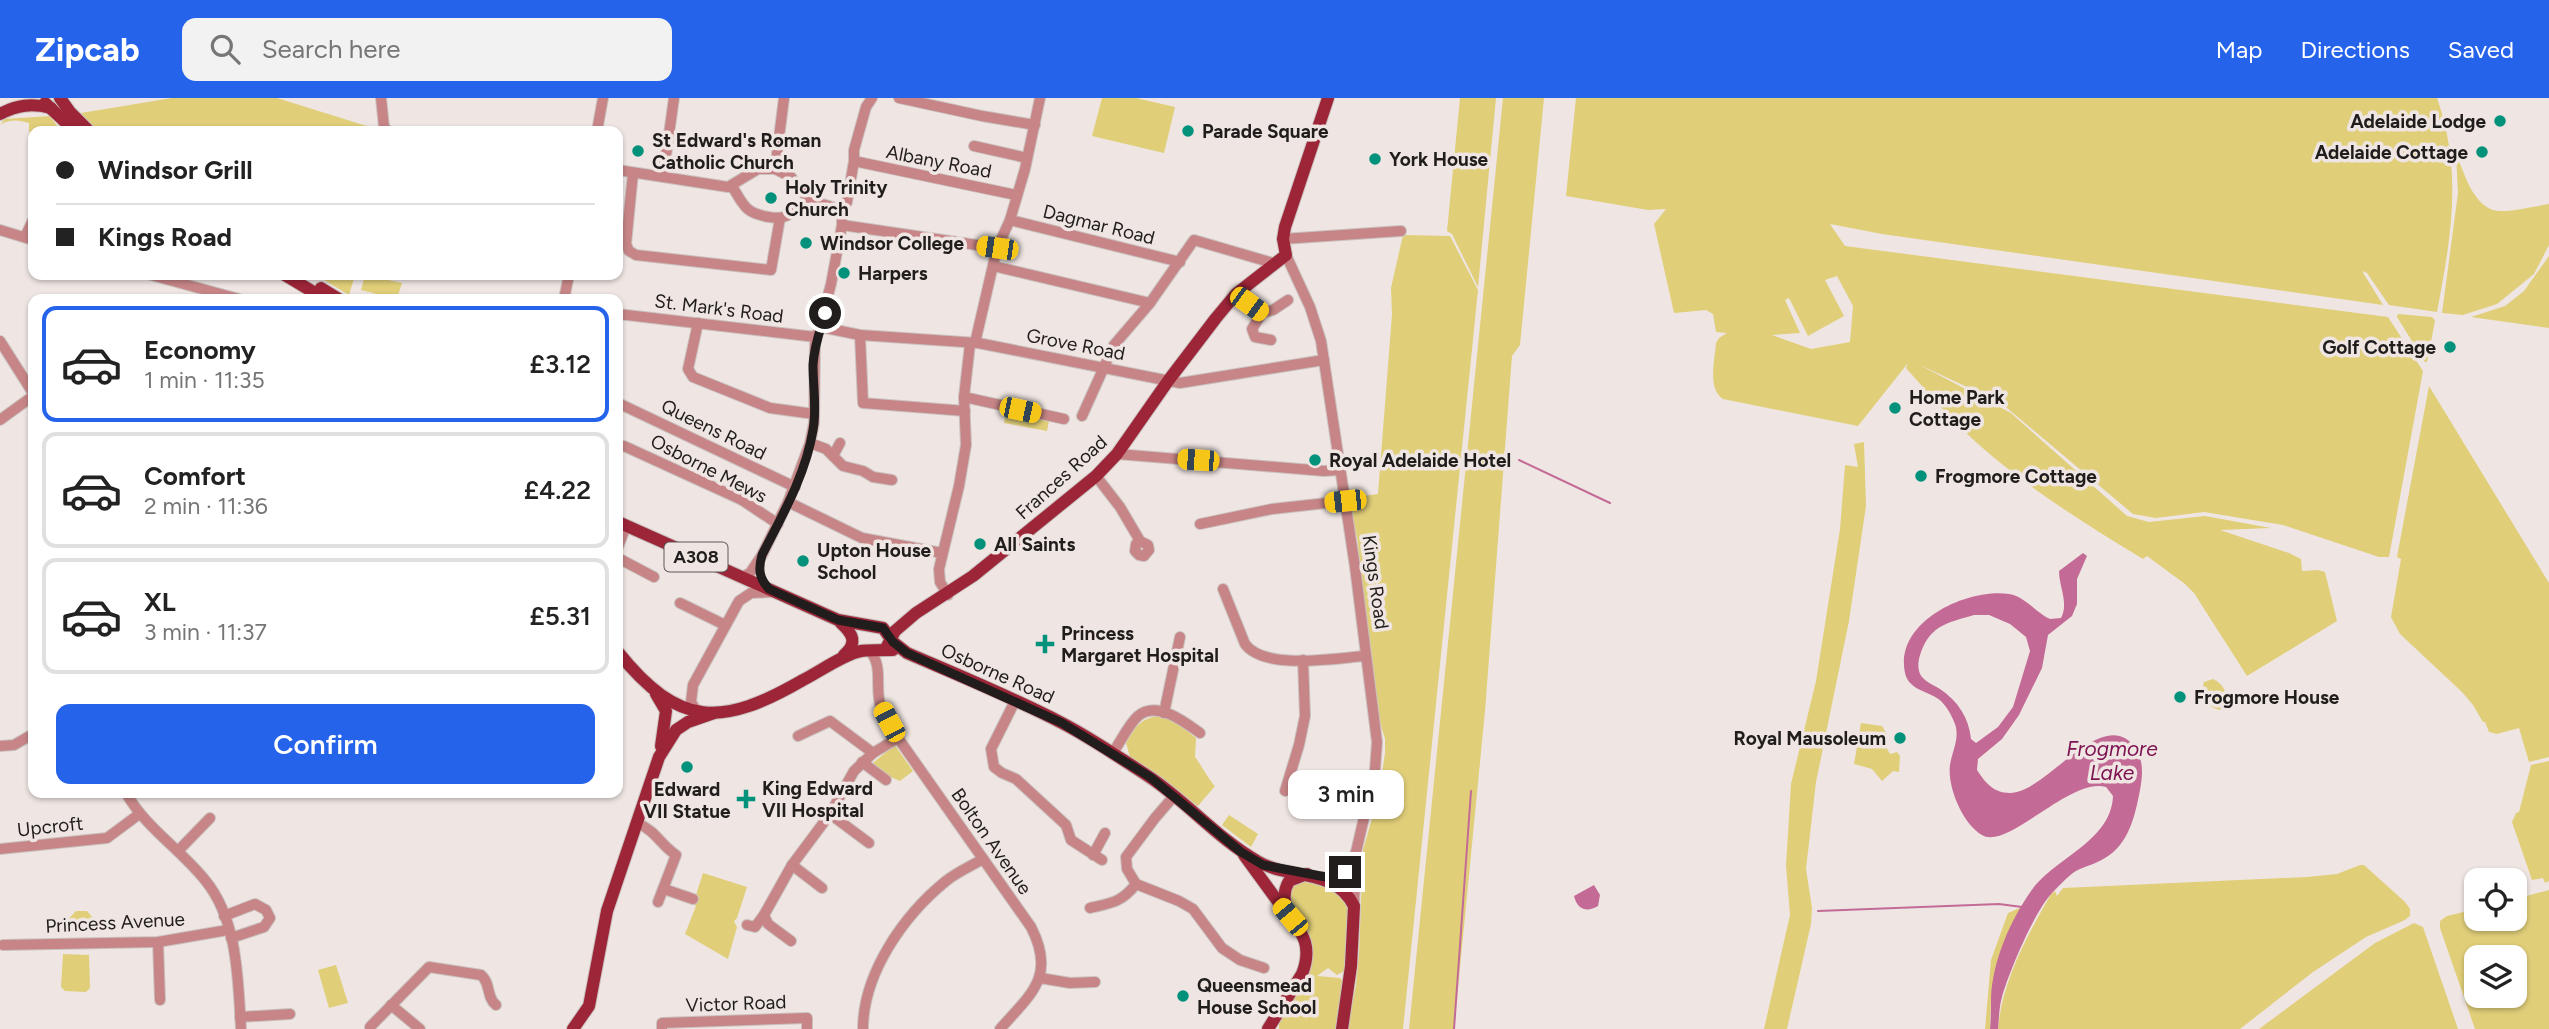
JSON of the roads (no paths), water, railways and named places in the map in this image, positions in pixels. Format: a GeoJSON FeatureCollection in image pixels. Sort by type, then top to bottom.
{"type":"FeatureCollection","features":[{"type":"Feature","properties":{"kind":"main road"},"geometry":{"type":"LineString","coordinates":[[0,112],[9,98]]}},
{"type":"Feature","properties":{"kind":"main road"},"geometry":{"type":"LineString","coordinates":[[39,98],[56,103],[84,126]]}},
{"type":"Feature","properties":{"kind":"main road"},"geometry":{"type":"LineString","coordinates":[[1283,239],[1328,98]]}},
{"type":"Feature","properties":{"kind":"main road"},"geometry":{"type":"LineString","coordinates":[[0,112],[21,105],[56,103]]}},
{"type":"Feature","properties":{"kind":"main road"},"geometry":{"type":"LineString","coordinates":[[56,103],[72,126]]}},
{"type":"Feature","properties":{"kind":"main road","name":"Kings Road"},"geometry":{"type":"LineString","coordinates":[[1283,239],[1286,254]]}},
{"type":"Feature","properties":{"kind":"main road","name":"Frances Road"},"geometry":{"type":"LineString","coordinates":[[888,644],[898,628],[916,613],[948,595],[1096,476],[1117,454],[1168,381],[1236,294],[1286,254]]}},
{"type":"Feature","properties":{"kind":"main road"},"geometry":{"type":"LineString","coordinates":[[293,280],[317,294]]}},
{"type":"Feature","properties":{"kind":"main road"},"geometry":{"type":"LineString","coordinates":[[307,280],[331,294]]}},
{"type":"Feature","properties":{"kind":"main road","name":"Osborne Road"},"geometry":{"type":"LineString","coordinates":[[623,524],[838,620],[883,628],[888,644],[1062,723],[1150,777],[1241,852],[1263,865],[1313,876]]}},
{"type":"Feature","properties":{"kind":"main road"},"geometry":{"type":"LineString","coordinates":[[868,625],[892,622],[916,613]]}},
{"type":"Feature","properties":{"kind":"main road"},"geometry":{"type":"LineString","coordinates":[[832,665],[847,653],[853,642],[852,633],[838,620]]}},
{"type":"Feature","properties":{"kind":"main road","name":"A308"},"geometry":{"type":"LineString","coordinates":[[623,658],[652,690],[681,708],[714,713],[736,711],[756,705],[860,651],[870,651],[888,644]]}},
{"type":"Feature","properties":{"kind":"main road"},"geometry":{"type":"LineString","coordinates":[[573,1029],[589,1006],[607,911],[659,757],[666,711],[652,690]]}},
{"type":"Feature","properties":{"kind":"main road"},"geometry":{"type":"LineString","coordinates":[[659,757],[676,730],[688,722],[714,713]]}},
{"type":"Feature","properties":{"kind":"main road","name":"Osborne Road"},"geometry":{"type":"LineString","coordinates":[[1241,852],[1290,917]]}},
{"type":"Feature","properties":{"kind":"main road"},"geometry":{"type":"LineString","coordinates":[[1268,1029],[1305,965],[1305,942],[1285,904],[1286,887],[1295,877],[1313,876],[1345,893],[1354,906],[1352,966],[1342,1029]]}},
{"type":"Feature","properties":{"kind":"main road"},"geometry":{"type":"LineString","coordinates":[[1277,1029],[1278,1014]]}},
{"type":"Feature","properties":{"kind":"street"},"geometry":{"type":"LineString","coordinates":[[381,98],[384,126]]}},
{"type":"Feature","properties":{"kind":"street"},"geometry":{"type":"LineString","coordinates":[[598,126],[603,98]]}},
{"type":"Feature","properties":{"kind":"street"},"geometry":{"type":"LineString","coordinates":[[663,177],[674,98]]}},
{"type":"Feature","properties":{"kind":"street"},"geometry":{"type":"LineString","coordinates":[[775,169],[784,98]]}},
{"type":"Feature","properties":{"kind":"street"},"geometry":{"type":"LineString","coordinates":[[742,577],[750,573],[778,524],[810,443],[814,414],[813,365],[842,225],[842,210],[847,202],[855,161],[854,150],[864,114],[872,98]]}},
{"type":"Feature","properties":{"kind":"street"},"geometry":{"type":"LineString","coordinates":[[899,98],[1035,125]]}},
{"type":"Feature","properties":{"kind":"street"},"geometry":{"type":"LineString","coordinates":[[948,595],[940,582],[942,553],[966,445],[964,397],[972,343],[997,248],[1010,220],[1026,164],[1040,98]]}},
{"type":"Feature","properties":{"kind":"street"},"geometry":{"type":"LineString","coordinates":[[974,146],[1026,164]]}},
{"type":"Feature","properties":{"kind":"street","name":"Albany Road"},"geometry":{"type":"LineString","coordinates":[[855,161],[1016,195]]}},
{"type":"Feature","properties":{"kind":"street"},"geometry":{"type":"LineString","coordinates":[[623,171],[732,186],[758,169],[775,169],[791,177],[809,200],[842,210]]}},
{"type":"Feature","properties":{"kind":"street"},"geometry":{"type":"LineString","coordinates":[[634,173],[626,244],[629,251],[636,255],[771,270],[780,218]]}},
{"type":"Feature","properties":{"kind":"street"},"geometry":{"type":"LineString","coordinates":[[732,186],[751,213],[780,218],[809,200]]}},
{"type":"Feature","properties":{"kind":"street","name":"Dagmar Road"},"geometry":{"type":"LineString","coordinates":[[1010,220],[1180,262]]}},
{"type":"Feature","properties":{"kind":"street"},"geometry":{"type":"LineString","coordinates":[[842,225],[997,248]]}},
{"type":"Feature","properties":{"kind":"street"},"geometry":{"type":"LineString","coordinates":[[0,230],[28,238]]}},
{"type":"Feature","properties":{"kind":"street"},"geometry":{"type":"LineString","coordinates":[[1283,239],[1401,231]]}},
{"type":"Feature","properties":{"kind":"street"},"geometry":{"type":"LineString","coordinates":[[1082,415],[1114,345],[1150,303],[1194,240],[1273,263]]}},
{"type":"Feature","properties":{"kind":"street","name":"Kings Road"},"geometry":{"type":"LineString","coordinates":[[1286,254],[1310,307],[1324,360],[1377,742],[1375,769],[1356,852],[1354,906]]}},
{"type":"Feature","properties":{"kind":"street"},"geometry":{"type":"LineString","coordinates":[[993,266],[1150,303]]}},
{"type":"Feature","properties":{"kind":"street"},"geometry":{"type":"LineString","coordinates":[[170,280],[221,294]]}},
{"type":"Feature","properties":{"kind":"street"},"geometry":{"type":"LineString","coordinates":[[1236,294],[1262,313]]}},
{"type":"Feature","properties":{"kind":"street"},"geometry":{"type":"LineString","coordinates":[[1271,340],[1255,337],[1252,328],[1262,313],[1273,310],[1288,300]]}},
{"type":"Feature","properties":{"kind":"street","name":"St. Mark's Road"},"geometry":{"type":"LineString","coordinates":[[623,315],[819,332]]}},
{"type":"Feature","properties":{"kind":"street"},"geometry":{"type":"LineString","coordinates":[[698,323],[688,369],[693,377],[770,408],[814,414]]}},
{"type":"Feature","properties":{"kind":"street","name":"Grove Road"},"geometry":{"type":"LineString","coordinates":[[819,332],[972,343],[1180,383],[1324,360]]}},
{"type":"Feature","properties":{"kind":"street"},"geometry":{"type":"LineString","coordinates":[[860,335],[863,403],[965,411]]}},
{"type":"Feature","properties":{"kind":"street"},"geometry":{"type":"LineString","coordinates":[[0,341],[28,386]]}},
{"type":"Feature","properties":{"kind":"street"},"geometry":{"type":"LineString","coordinates":[[964,397],[1064,419]]}},
{"type":"Feature","properties":{"kind":"street"},"geometry":{"type":"LineString","coordinates":[[0,420],[28,398]]}},
{"type":"Feature","properties":{"kind":"street","name":"Queens Road"},"geometry":{"type":"LineString","coordinates":[[623,405],[795,486]]}},
{"type":"Feature","properties":{"kind":"street"},"geometry":{"type":"LineString","coordinates":[[810,443],[826,449],[843,466],[863,471],[873,477],[892,480]]}},
{"type":"Feature","properties":{"kind":"street"},"geometry":{"type":"LineString","coordinates":[[833,456],[840,443]]}},
{"type":"Feature","properties":{"kind":"street","name":"Osborne Mews"},"geometry":{"type":"LineString","coordinates":[[624,446],[742,500],[778,524]]}},
{"type":"Feature","properties":{"kind":"street"},"geometry":{"type":"LineString","coordinates":[[1117,454],[1324,471],[1340,470]]}},
{"type":"Feature","properties":{"kind":"street"},"geometry":{"type":"LineString","coordinates":[[1096,476],[1120,507],[1140,541]]}},
{"type":"Feature","properties":{"kind":"street"},"geometry":{"type":"LineString","coordinates":[[1200,524],[1272,509],[1345,501]]}},
{"type":"Feature","properties":{"kind":"street"},"geometry":{"type":"LineString","coordinates":[[788,502],[862,538],[942,553]]}},
{"type":"Feature","properties":{"kind":"street"},"geometry":{"type":"LineString","coordinates":[[697,712],[691,702],[693,685],[739,601],[745,595],[771,590],[760,574],[762,555]]}},
{"type":"Feature","properties":{"kind":"street"},"geometry":{"type":"LineString","coordinates":[[623,561],[654,577]]}},
{"type":"Feature","properties":{"kind":"street"},"geometry":{"type":"LineString","coordinates":[[1223,589],[1245,644],[1251,652],[1267,658],[1290,661],[1366,656]]}},
{"type":"Feature","properties":{"kind":"street"},"geometry":{"type":"LineString","coordinates":[[680,603],[725,625]]}},
{"type":"Feature","properties":{"kind":"street"},"geometry":{"type":"LineString","coordinates":[[1164,713],[1180,637]]}},
{"type":"Feature","properties":{"kind":"street","name":"Bolton Avenue"},"geometry":{"type":"LineString","coordinates":[[878,671],[888,644]]}},
{"type":"Feature","properties":{"kind":"street","name":"Bolton Avenue"},"geometry":{"type":"LineString","coordinates":[[870,651],[876,659],[880,705],[898,738],[1031,927],[1042,954],[1040,978]]}},
{"type":"Feature","properties":{"kind":"street"},"geometry":{"type":"LineString","coordinates":[[1285,791],[1305,716],[1303,660]]}},
{"type":"Feature","properties":{"kind":"street"},"geometry":{"type":"LineString","coordinates":[[1015,701],[991,749],[991,758],[998,770],[1016,779],[1043,809],[1063,815],[1071,841],[1097,858],[1105,833]]}},
{"type":"Feature","properties":{"kind":"street"},"geometry":{"type":"LineString","coordinates":[[1112,754],[1138,716],[1149,711],[1180,718],[1200,733]]}},
{"type":"Feature","properties":{"kind":"street"},"geometry":{"type":"LineString","coordinates":[[798,736],[830,721],[873,753]]}},
{"type":"Feature","properties":{"kind":"street"},"geometry":{"type":"LineString","coordinates":[[0,746],[14,745],[28,737]]}},
{"type":"Feature","properties":{"kind":"street"},"geometry":{"type":"LineString","coordinates":[[747,925],[755,927],[764,915],[792,865],[830,814],[854,771],[873,753],[898,738]]}},
{"type":"Feature","properties":{"kind":"street"},"geometry":{"type":"LineString","coordinates":[[862,762],[886,780]]}},
{"type":"Feature","properties":{"kind":"street"},"geometry":{"type":"LineString","coordinates":[[1174,796],[1126,858],[1127,869],[1136,884],[1170,896],[1193,909],[1222,948],[1240,960],[1264,968]]}},
{"type":"Feature","properties":{"kind":"street"},"geometry":{"type":"LineString","coordinates":[[129,798],[138,815],[178,851],[205,880],[218,899],[230,934],[241,1029]]}},
{"type":"Feature","properties":{"kind":"street"},"geometry":{"type":"LineString","coordinates":[[830,814],[869,843]]}},
{"type":"Feature","properties":{"kind":"street","name":"Upcroft"},"geometry":{"type":"LineString","coordinates":[[0,849],[107,838],[138,815]]}},
{"type":"Feature","properties":{"kind":"street"},"geometry":{"type":"LineString","coordinates":[[178,851],[211,818]]}},
{"type":"Feature","properties":{"kind":"street"},"geometry":{"type":"LineString","coordinates":[[638,823],[652,830],[665,848],[676,855],[658,902]]}},
{"type":"Feature","properties":{"kind":"street","name":"Kings Road"},"geometry":{"type":"LineString","coordinates":[[1313,876],[1340,876],[1356,852]]}},
{"type":"Feature","properties":{"kind":"street"},"geometry":{"type":"LineString","coordinates":[[863,1029],[866,999],[887,950],[926,899],[949,879],[984,859]]}},
{"type":"Feature","properties":{"kind":"street"},"geometry":{"type":"LineString","coordinates":[[792,865],[822,888]]}},
{"type":"Feature","properties":{"kind":"street"},"geometry":{"type":"LineString","coordinates":[[1090,908],[1126,897],[1136,884]]}},
{"type":"Feature","properties":{"kind":"street"},"geometry":{"type":"LineString","coordinates":[[664,888],[693,899]]}},
{"type":"Feature","properties":{"kind":"street","name":"Princess Avenue"},"geometry":{"type":"LineString","coordinates":[[3,945],[158,942],[230,934],[264,927],[270,918],[266,910],[255,904],[224,915]]}},
{"type":"Feature","properties":{"kind":"street"},"geometry":{"type":"LineString","coordinates":[[764,915],[768,924],[791,941]]}},
{"type":"Feature","properties":{"kind":"street"},"geometry":{"type":"LineString","coordinates":[[158,942],[160,1000]]}},
{"type":"Feature","properties":{"kind":"street"},"geometry":{"type":"LineString","coordinates":[[370,1027],[429,967],[481,975],[487,980],[491,1000],[496,1005]]}},
{"type":"Feature","properties":{"kind":"street"},"geometry":{"type":"LineString","coordinates":[[1000,1029],[1040,978],[1070,983],[1095,982]]}},
{"type":"Feature","properties":{"kind":"street"},"geometry":{"type":"LineString","coordinates":[[391,1004],[421,1029]]}},
{"type":"Feature","properties":{"kind":"street"},"geometry":{"type":"LineString","coordinates":[[240,1017],[290,1014]]}},
{"type":"Feature","properties":{"kind":"street","name":"Victor Road"},"geometry":{"type":"LineString","coordinates":[[662,1029],[662,1023],[807,1018],[807,1029]]}},
{"type":"Feature","properties":{"kind":"water","name":"Frogmore Lake"},"geometry":{"type":"Polygon","coordinates":[[[2083,553],[2087,556],[2077,579],[2077,604],[2072,616],[2048,635],[2042,668],[2019,715],[2002,739],[1978,759],[1977,770],[1994,789],[2010,793],[2040,780],[2089,743],[2105,736],[2120,736],[2133,745],[2139,755],[2142,766],[2141,784],[2133,819],[2120,845],[2105,858],[2079,869],[2045,902],[2023,943],[2005,986],[1998,1029],[1990,1029],[1995,969],[2016,915],[2041,879],[2103,826],[2110,812],[2113,796],[2106,787],[2092,787],[2075,792],[2007,833],[1993,837],[1982,835],[1963,814],[1951,784],[1950,765],[1957,735],[1954,721],[1941,701],[1915,687],[1907,679],[1905,654],[1911,638],[1922,624],[1955,603],[1974,597],[2009,594],[2020,598],[2050,619],[2061,618],[2064,601],[2059,571],[2083,553]],[[1974,615],[1956,620],[1934,631],[1924,645],[1918,663],[1919,672],[1924,679],[1957,705],[1968,724],[1971,739],[1976,743],[1998,727],[2013,707],[2030,651],[2026,637],[2010,624],[1989,615],[1974,615]]]}},
{"type":"Feature","properties":{"kind":"water"},"geometry":{"type":"Polygon","coordinates":[[[1594,885],[1600,895],[1598,906],[1590,909],[1577,904],[1574,896],[1594,885]]]}},
{"type":"Feature","properties":{"kind":"waterway"},"geometry":{"type":"LineString","coordinates":[[1519,460],[1610,503]]}},
{"type":"Feature","properties":{"kind":"waterway"},"geometry":{"type":"LineString","coordinates":[[1454,1029],[1471,791]]}},
{"type":"Feature","properties":{"kind":"waterway"},"geometry":{"type":"LineString","coordinates":[[1818,911],[1999,904],[2022,907]]}},
{"type":"Feature","properties":{"kind":"place","name":"Adelaide Lodge"},"geometry":{"type":"Point","coordinates":[2500,121]}},
{"type":"Feature","properties":{"kind":"place","name":"Parade Square"},"geometry":{"type":"Point","coordinates":[1188,131]}},
{"type":"Feature","properties":{"kind":"place","name":"St Edward's Roman Catholic Church"},"geometry":{"type":"Point","coordinates":[638,151]}},
{"type":"Feature","properties":{"kind":"place","name":"Adelaide Cottage"},"geometry":{"type":"Point","coordinates":[2482,152]}},
{"type":"Feature","properties":{"kind":"place","name":"York House"},"geometry":{"type":"Point","coordinates":[1375,159]}},
{"type":"Feature","properties":{"kind":"place","name":"Holy Trinity Church"},"geometry":{"type":"Point","coordinates":[771,198]}},
{"type":"Feature","properties":{"kind":"place","name":"Windsor College"},"geometry":{"type":"Point","coordinates":[806,243]}},
{"type":"Feature","properties":{"kind":"place","name":"Harpers"},"geometry":{"type":"Point","coordinates":[844,273]}},
{"type":"Feature","properties":{"kind":"place","name":"Golf Cottage"},"geometry":{"type":"Point","coordinates":[2450,347]}},
{"type":"Feature","properties":{"kind":"place","name":"Home Park Cottage"},"geometry":{"type":"Point","coordinates":[1895,408]}},
{"type":"Feature","properties":{"kind":"place","name":"Royal Adelaide Hotel"},"geometry":{"type":"Point","coordinates":[1315,460]}},
{"type":"Feature","properties":{"kind":"place","name":"Frogmore Cottage"},"geometry":{"type":"Point","coordinates":[1921,476]}},
{"type":"Feature","properties":{"kind":"place","name":"All Saints"},"geometry":{"type":"Point","coordinates":[980,544]}},
{"type":"Feature","properties":{"kind":"place","name":"Upton House School"},"geometry":{"type":"Point","coordinates":[803,561]}},
{"type":"Feature","properties":{"kind":"place","name":"Princess Margaret Hospital"},"geometry":{"type":"Point","coordinates":[1045,644]}},
{"type":"Feature","properties":{"kind":"place","name":"Frogmore House"},"geometry":{"type":"Point","coordinates":[2180,697]}},
{"type":"Feature","properties":{"kind":"place","name":"Royal Mausoleum"},"geometry":{"type":"Point","coordinates":[1900,738]}},
{"type":"Feature","properties":{"kind":"place","name":"Edward VII Statue"},"geometry":{"type":"Point","coordinates":[687,767]}},
{"type":"Feature","properties":{"kind":"place","name":"King Edward VII Hospital"},"geometry":{"type":"Point","coordinates":[746,799]}},
{"type":"Feature","properties":{"kind":"place","name":"Queensmead House School"},"geometry":{"type":"Point","coordinates":[1183,996]}}]}
